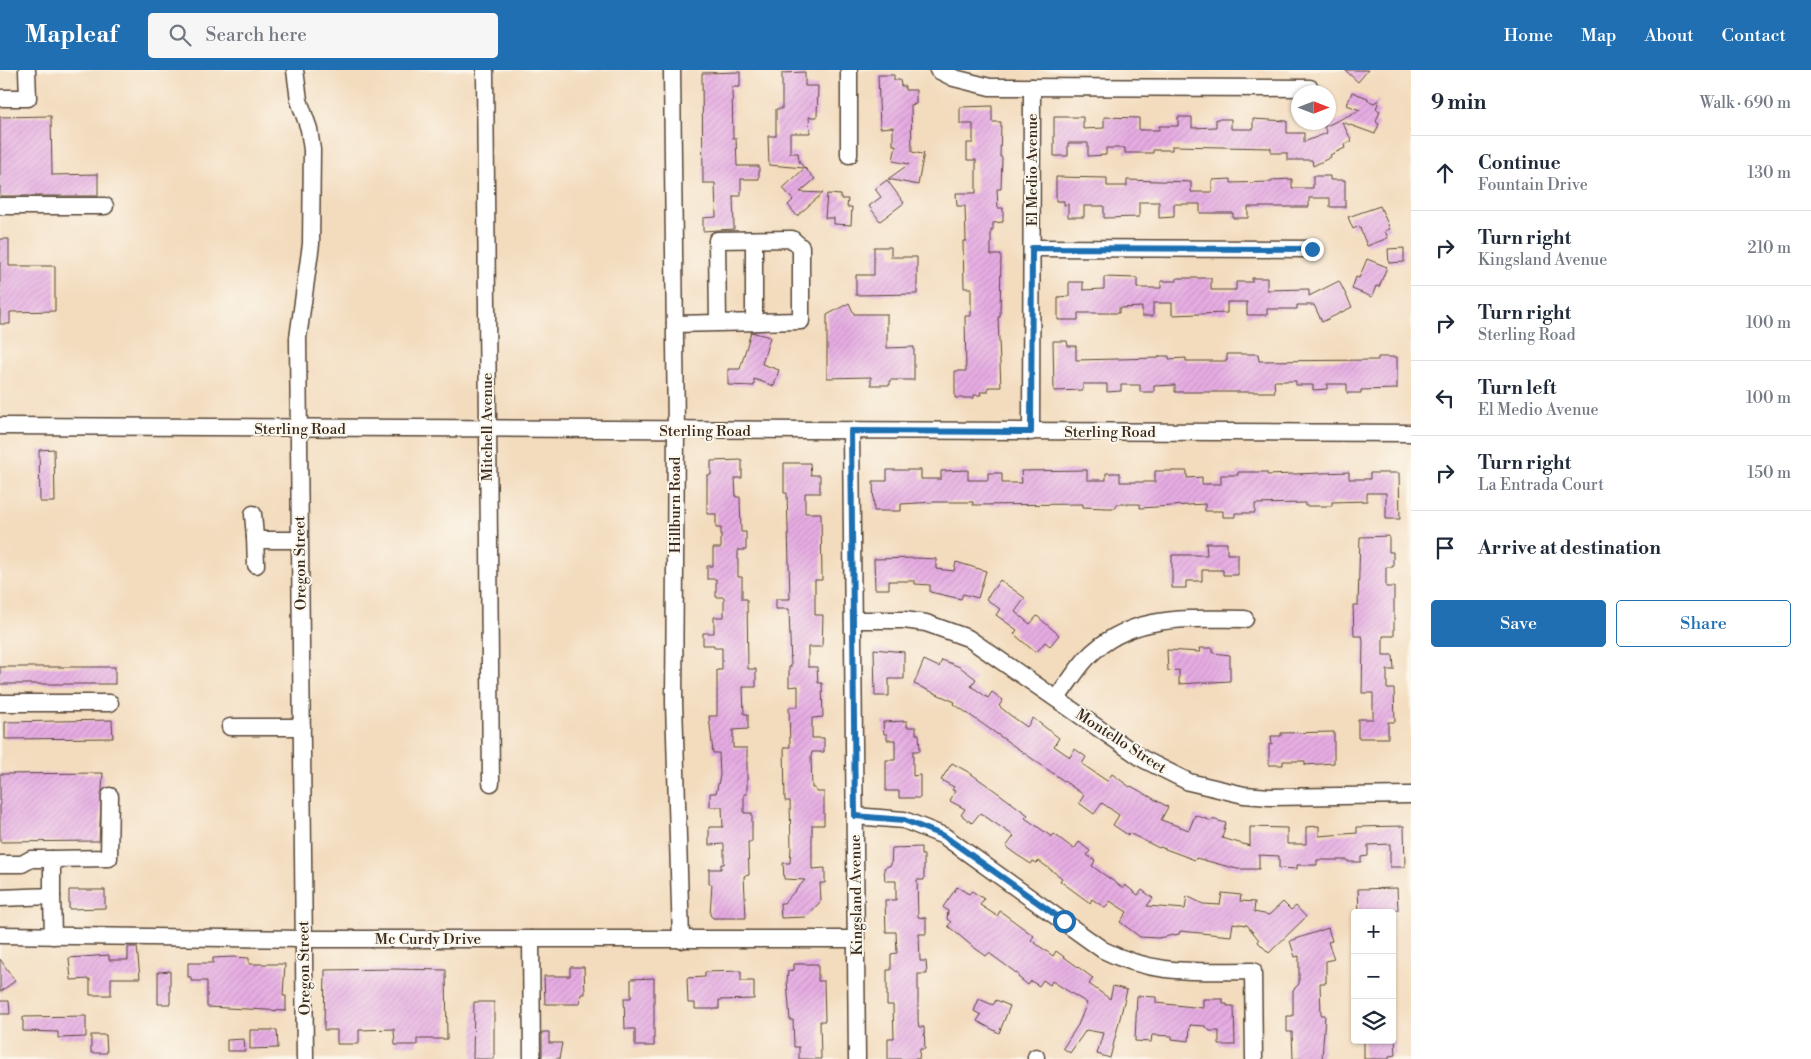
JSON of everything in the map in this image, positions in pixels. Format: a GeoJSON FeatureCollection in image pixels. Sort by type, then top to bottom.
{"type":"FeatureCollection","features":[{"type":"Feature","properties":{"kind":"street"},"geometry":{"type":"LineString","coordinates":[[0,98],[28,98],[27,70]]}},
{"type":"Feature","properties":{"kind":"street","name":"Oregon Street"},"geometry":{"type":"LineString","coordinates":[[295,70],[299,100],[309,129],[312,159],[311,244],[298,338],[305,1059]]}},
{"type":"Feature","properties":{"kind":"street","name":"Mitchell Avenue"},"geometry":{"type":"LineString","coordinates":[[485,70],[491,784]]}},
{"type":"Feature","properties":{"kind":"street","name":"Hillburn Road"},"geometry":{"type":"LineString","coordinates":[[672,70],[676,431],[674,702],[681,940]]}},
{"type":"Feature","properties":{"kind":"street"},"geometry":{"type":"LineString","coordinates":[[849,70],[849,155]]}},
{"type":"Feature","properties":{"kind":"street"},"geometry":{"type":"LineString","coordinates":[[938,70],[973,84],[1032,88],[1291,88]]}},
{"type":"Feature","properties":{"kind":"street","name":"El Medio Avenue"},"geometry":{"type":"LineString","coordinates":[[1031,432],[1032,88]]}},
{"type":"Feature","properties":{"kind":"street"},"geometry":{"type":"LineString","coordinates":[[0,206],[105,206]]}},
{"type":"Feature","properties":{"kind":"street"},"geometry":{"type":"LineString","coordinates":[[675,324],[718,323],[754,322],[801,321],[801,248],[792,239],[717,240],[718,323]]}},
{"type":"Feature","properties":{"kind":"street"},"geometry":{"type":"LineString","coordinates":[[754,240],[754,322]]}},
{"type":"Feature","properties":{"kind":"street"},"geometry":{"type":"LineString","coordinates":[[1032,248],[1312,249]]}},
{"type":"Feature","properties":{"kind":"street","name":"Sterling Road"},"geometry":{"type":"LineString","coordinates":[[0,426],[676,431],[1411,433]]}},
{"type":"Feature","properties":{"kind":"street","name":"Kingsland Avenue"},"geometry":{"type":"LineString","coordinates":[[851,431],[857,1059]]}},
{"type":"Feature","properties":{"kind":"street"},"geometry":{"type":"LineString","coordinates":[[253,514],[256,565]]}},
{"type":"Feature","properties":{"kind":"street"},"geometry":{"type":"LineString","coordinates":[[255,537],[262,540],[299,540]]}},
{"type":"Feature","properties":{"kind":"street"},"geometry":{"type":"LineString","coordinates":[[1057,698],[1091,654],[1117,634],[1134,626],[1171,620],[1245,619]]}},
{"type":"Feature","properties":{"kind":"street","name":"Montello Street"},"geometry":{"type":"LineString","coordinates":[[853,620],[904,620],[948,629],[987,649],[1143,758],[1166,771],[1214,789],[1270,797],[1411,795]]}},
{"type":"Feature","properties":{"kind":"street"},"geometry":{"type":"LineString","coordinates":[[0,703],[110,703]]}},
{"type":"Feature","properties":{"kind":"street"},"geometry":{"type":"LineString","coordinates":[[230,728],[302,727]]}},
{"type":"Feature","properties":{"kind":"street"},"geometry":{"type":"LineString","coordinates":[[0,864],[22,864],[31,859],[109,858],[110,796]]}},
{"type":"Feature","properties":{"kind":"street"},"geometry":{"type":"LineString","coordinates":[[855,816],[904,820],[944,836],[1103,950],[1123,960],[1162,970],[1253,971],[1254,1059]]}},
{"type":"Feature","properties":{"kind":"street"},"geometry":{"type":"LineString","coordinates":[[52,859],[53,936]]}},
{"type":"Feature","properties":{"kind":"street"},"geometry":{"type":"LineString","coordinates":[[0,898],[52,896]]}},
{"type":"Feature","properties":{"kind":"street","name":"Mc Curdy Drive"},"geometry":{"type":"LineString","coordinates":[[0,935],[304,939],[856,939]]}},
{"type":"Feature","properties":{"kind":"street"},"geometry":{"type":"LineString","coordinates":[[531,939],[532,1059]]}},
{"type":"Feature","properties":{"kind":"building"},"geometry":{"type":"Polygon","coordinates":[[[1345,70],[1368,70],[1358,82],[1345,70]]]}},
{"type":"Feature","properties":{"kind":"building"},"geometry":{"type":"Polygon","coordinates":[[[740,72],[740,87],[732,87],[733,138],[736,138],[737,166],[759,166],[759,179],[741,179],[741,196],[733,196],[734,229],[703,231],[703,218],[716,217],[715,183],[703,183],[702,73],[740,72]]]}},
{"type":"Feature","properties":{"kind":"building"},"geometry":{"type":"Polygon","coordinates":[[[805,72],[805,86],[818,86],[817,117],[809,117],[810,133],[790,133],[790,153],[798,153],[799,161],[804,168],[769,165],[768,136],[776,136],[776,109],[782,109],[782,73],[805,72]]]}},
{"type":"Feature","properties":{"kind":"building"},"geometry":{"type":"Polygon","coordinates":[[[878,75],[894,75],[894,80],[900,80],[901,86],[905,86],[905,90],[916,90],[916,104],[911,105],[912,152],[922,154],[924,152],[918,185],[888,179],[909,164],[893,161],[896,145],[893,145],[893,127],[880,128],[878,75]]]}},
{"type":"Feature","properties":{"kind":"building"},"geometry":{"type":"Polygon","coordinates":[[[1352,92],[1368,98],[1367,100],[1374,103],[1379,100],[1376,109],[1380,111],[1376,122],[1379,124],[1375,134],[1342,122],[1352,141],[1344,145],[1345,148],[1330,155],[1331,157],[1313,166],[1312,160],[1287,160],[1287,153],[1271,153],[1271,148],[1172,146],[1172,150],[1153,150],[1153,153],[1125,153],[1125,148],[1106,148],[1106,155],[1088,156],[1088,143],[1068,143],[1068,156],[1054,156],[1054,117],[1083,117],[1083,129],[1104,128],[1104,117],[1139,118],[1139,130],[1159,130],[1159,126],[1178,126],[1178,117],[1192,117],[1192,128],[1216,127],[1216,119],[1231,119],[1231,129],[1253,129],[1253,119],[1287,121],[1287,133],[1304,133],[1304,142],[1327,133],[1326,130],[1336,130],[1336,121],[1360,110],[1347,105],[1352,92]]]}},
{"type":"Feature","properties":{"kind":"building"},"geometry":{"type":"Polygon","coordinates":[[[992,106],[992,122],[1001,122],[1001,189],[997,189],[998,208],[1003,208],[1003,222],[993,223],[993,230],[991,230],[991,255],[1001,255],[1000,317],[998,317],[1001,387],[988,387],[988,392],[980,392],[981,395],[974,395],[974,398],[955,398],[955,371],[966,371],[965,316],[971,316],[971,288],[964,288],[963,241],[966,241],[965,206],[957,206],[956,193],[976,193],[976,160],[967,160],[967,143],[973,143],[973,124],[960,124],[960,107],[992,106]]]}},
{"type":"Feature","properties":{"kind":"building"},"geometry":{"type":"Polygon","coordinates":[[[51,116],[52,175],[98,174],[98,196],[0,196],[0,117],[51,116]]]}},
{"type":"Feature","properties":{"kind":"building"},"geometry":{"type":"Polygon","coordinates":[[[805,168],[815,179],[800,192],[823,193],[797,216],[788,205],[793,200],[783,188],[805,168]]]}},
{"type":"Feature","properties":{"kind":"building"},"geometry":{"type":"Polygon","coordinates":[[[1313,176],[1330,176],[1330,180],[1345,180],[1345,207],[1330,207],[1330,198],[1309,198],[1309,207],[1248,207],[1248,218],[1233,218],[1233,213],[1200,213],[1200,204],[1174,204],[1174,217],[1159,218],[1159,202],[1139,202],[1139,217],[1104,218],[1104,206],[1084,206],[1084,217],[1068,217],[1068,204],[1064,205],[1064,201],[1056,201],[1056,177],[1107,178],[1107,186],[1127,186],[1127,180],[1191,182],[1191,192],[1212,192],[1212,180],[1231,179],[1231,183],[1272,182],[1272,180],[1292,179],[1292,188],[1313,188],[1313,176]]]}},
{"type":"Feature","properties":{"kind":"building"},"geometry":{"type":"Polygon","coordinates":[[[887,180],[904,203],[880,221],[869,206],[881,197],[875,189],[887,180]]]}},
{"type":"Feature","properties":{"kind":"building"},"geometry":{"type":"Polygon","coordinates":[[[827,194],[841,195],[841,199],[848,199],[847,207],[852,207],[851,225],[834,224],[834,218],[825,218],[827,194]]]}},
{"type":"Feature","properties":{"kind":"building"},"geometry":{"type":"Polygon","coordinates":[[[1380,206],[1390,229],[1385,231],[1388,238],[1367,246],[1359,226],[1353,229],[1348,217],[1380,206]]]}},
{"type":"Feature","properties":{"kind":"building"},"geometry":{"type":"Polygon","coordinates":[[[0,239],[9,239],[9,266],[55,266],[55,311],[10,312],[10,324],[0,324],[0,239]]]}},
{"type":"Feature","properties":{"kind":"building"},"geometry":{"type":"Polygon","coordinates":[[[874,247],[891,247],[891,257],[917,257],[917,294],[856,295],[856,275],[874,275],[874,247]]]}},
{"type":"Feature","properties":{"kind":"building"},"geometry":{"type":"Polygon","coordinates":[[[1404,248],[1404,262],[1389,263],[1388,249],[1404,248]]]}},
{"type":"Feature","properties":{"kind":"building"},"geometry":{"type":"Polygon","coordinates":[[[1367,259],[1387,267],[1379,287],[1376,286],[1372,297],[1352,289],[1356,277],[1359,278],[1367,259]]]}},
{"type":"Feature","properties":{"kind":"building"},"geometry":{"type":"Polygon","coordinates":[[[1104,277],[1137,278],[1137,288],[1161,288],[1161,281],[1177,281],[1177,278],[1211,278],[1211,290],[1236,290],[1236,282],[1252,282],[1252,278],[1267,278],[1267,290],[1309,289],[1309,296],[1339,281],[1352,307],[1322,322],[1314,305],[1297,305],[1297,309],[1267,309],[1267,315],[1247,315],[1247,302],[1227,302],[1227,313],[1172,315],[1172,303],[1153,303],[1153,316],[1142,316],[1142,307],[1119,308],[1119,313],[1078,313],[1078,320],[1058,320],[1058,297],[1069,296],[1069,282],[1083,282],[1083,290],[1104,289],[1104,277]]]}},
{"type":"Feature","properties":{"kind":"building"},"geometry":{"type":"Polygon","coordinates":[[[849,303],[854,314],[887,314],[887,348],[914,347],[914,380],[890,380],[890,385],[871,385],[871,377],[827,378],[827,315],[849,303]]]}},
{"type":"Feature","properties":{"kind":"building"},"geometry":{"type":"Polygon","coordinates":[[[751,332],[770,337],[762,364],[779,370],[774,386],[754,379],[754,386],[728,385],[728,369],[740,369],[751,332]]]}},
{"type":"Feature","properties":{"kind":"building"},"geometry":{"type":"Polygon","coordinates":[[[1053,341],[1067,341],[1068,346],[1076,346],[1076,360],[1159,358],[1159,356],[1169,356],[1169,359],[1186,358],[1186,361],[1227,361],[1227,354],[1258,354],[1259,361],[1378,360],[1378,357],[1397,357],[1397,389],[1361,390],[1361,393],[1347,393],[1347,384],[1327,384],[1327,389],[1313,390],[1313,385],[1296,385],[1296,381],[1274,381],[1275,392],[1175,392],[1175,385],[1154,386],[1154,392],[1140,392],[1140,385],[1121,385],[1121,391],[1107,392],[1107,384],[1083,384],[1083,390],[1054,391],[1053,341]]]}},
{"type":"Feature","properties":{"kind":"building"},"geometry":{"type":"Polygon","coordinates":[[[54,449],[55,502],[40,502],[39,450],[54,449]]]}},
{"type":"Feature","properties":{"kind":"building"},"geometry":{"type":"Polygon","coordinates":[[[742,460],[742,478],[735,478],[736,497],[740,497],[741,532],[746,532],[746,550],[738,550],[738,577],[742,577],[742,599],[747,599],[748,669],[756,669],[756,687],[743,687],[744,714],[748,714],[748,729],[733,730],[733,748],[747,748],[747,794],[744,794],[744,813],[752,813],[752,842],[748,842],[749,875],[744,876],[746,918],[713,918],[710,915],[712,884],[709,884],[709,869],[721,869],[721,864],[724,864],[724,844],[709,845],[709,827],[723,827],[722,807],[710,807],[710,793],[716,793],[720,776],[719,753],[713,753],[709,716],[717,716],[717,670],[722,670],[722,648],[714,648],[714,645],[703,645],[703,633],[714,633],[714,617],[724,617],[724,597],[716,597],[716,579],[707,579],[707,566],[713,566],[713,548],[721,548],[721,528],[716,528],[716,514],[707,514],[707,475],[711,475],[711,461],[742,460]]]}},
{"type":"Feature","properties":{"kind":"building"},"geometry":{"type":"Polygon","coordinates":[[[784,463],[810,463],[811,475],[820,475],[820,493],[805,493],[805,513],[821,513],[822,580],[815,580],[815,615],[823,615],[822,647],[808,647],[808,667],[817,667],[818,683],[822,683],[823,717],[812,718],[812,738],[824,738],[824,752],[812,752],[811,757],[812,788],[815,788],[816,792],[824,792],[824,825],[812,825],[812,869],[825,868],[825,883],[820,883],[821,901],[806,917],[781,918],[780,903],[784,903],[805,880],[784,879],[783,863],[790,863],[791,848],[790,801],[785,801],[784,747],[790,747],[789,707],[798,707],[798,686],[789,687],[789,667],[791,667],[789,609],[776,609],[776,599],[790,599],[787,493],[784,493],[784,463]]]}},
{"type":"Feature","properties":{"kind":"building"},"geometry":{"type":"Polygon","coordinates":[[[887,470],[921,470],[921,479],[941,479],[941,471],[968,470],[968,480],[988,480],[988,473],[1002,473],[1002,483],[1022,483],[1021,471],[1087,470],[1087,480],[1106,480],[1106,473],[1120,473],[1120,482],[1155,482],[1155,471],[1187,471],[1187,478],[1202,477],[1202,484],[1221,484],[1221,475],[1238,475],[1238,472],[1267,472],[1267,475],[1349,472],[1349,479],[1370,479],[1370,473],[1399,473],[1400,519],[1386,519],[1386,493],[1367,493],[1367,501],[1332,502],[1332,506],[1305,506],[1305,503],[1255,504],[1255,513],[1235,513],[1235,517],[1223,517],[1223,511],[1205,511],[1205,504],[1140,508],[1140,504],[1116,504],[1116,508],[1106,508],[1083,507],[1083,504],[973,505],[973,502],[935,502],[901,504],[901,511],[874,511],[873,481],[887,481],[887,470]]]}},
{"type":"Feature","properties":{"kind":"building"},"geometry":{"type":"Polygon","coordinates":[[[1389,536],[1389,552],[1393,552],[1393,567],[1386,567],[1386,587],[1394,587],[1394,636],[1383,636],[1383,655],[1393,655],[1394,670],[1387,670],[1387,689],[1394,689],[1395,722],[1388,722],[1388,738],[1358,738],[1358,719],[1373,719],[1373,693],[1362,693],[1363,640],[1362,636],[1354,636],[1353,605],[1358,605],[1360,537],[1389,536]]]}},
{"type":"Feature","properties":{"kind":"building"},"geometry":{"type":"Polygon","coordinates":[[[1206,543],[1227,543],[1227,554],[1238,554],[1238,575],[1223,575],[1223,570],[1202,570],[1202,581],[1186,581],[1186,588],[1172,588],[1172,555],[1207,555],[1206,543]]]}},
{"type":"Feature","properties":{"kind":"building"},"geometry":{"type":"Polygon","coordinates":[[[874,559],[936,559],[936,569],[954,571],[956,562],[986,571],[978,598],[963,594],[961,599],[930,592],[930,585],[915,584],[915,581],[889,581],[889,589],[875,589],[874,559]]]}},
{"type":"Feature","properties":{"kind":"building"},"geometry":{"type":"Polygon","coordinates":[[[1000,580],[1025,598],[1015,612],[1030,624],[1037,616],[1059,635],[1050,646],[1045,642],[1036,653],[1014,634],[1017,630],[996,615],[1000,609],[986,599],[1000,580]]]}},
{"type":"Feature","properties":{"kind":"building"},"geometry":{"type":"Polygon","coordinates":[[[1199,648],[1213,648],[1213,653],[1230,655],[1230,681],[1179,684],[1179,670],[1168,671],[1167,650],[1200,652],[1199,648]]]}},
{"type":"Feature","properties":{"kind":"building"},"geometry":{"type":"Polygon","coordinates":[[[874,649],[904,652],[904,679],[889,679],[889,696],[875,696],[874,649]]]}},
{"type":"Feature","properties":{"kind":"building"},"geometry":{"type":"Polygon","coordinates":[[[924,660],[939,667],[942,660],[960,667],[976,679],[971,686],[988,698],[992,692],[1003,700],[999,706],[1010,715],[1027,727],[1033,718],[1059,738],[1054,746],[1070,757],[1075,749],[1086,757],[1082,764],[1107,781],[1112,774],[1130,787],[1168,807],[1161,820],[1189,830],[1195,815],[1212,821],[1212,819],[1226,823],[1222,838],[1250,846],[1250,827],[1287,828],[1287,844],[1306,844],[1306,827],[1319,826],[1319,836],[1357,833],[1357,827],[1404,826],[1405,867],[1390,867],[1390,844],[1368,845],[1368,856],[1361,857],[1361,862],[1317,860],[1317,865],[1297,865],[1297,869],[1279,868],[1279,856],[1259,855],[1259,869],[1237,869],[1196,858],[1195,860],[1159,848],[1129,833],[1128,835],[1113,825],[1119,815],[1102,803],[1094,814],[1079,803],[1084,795],[954,704],[955,702],[914,684],[924,660]]]}},
{"type":"Feature","properties":{"kind":"building"},"geometry":{"type":"Polygon","coordinates":[[[0,667],[115,667],[115,684],[0,684],[0,667]]]}},
{"type":"Feature","properties":{"kind":"building"},"geometry":{"type":"Polygon","coordinates":[[[112,720],[113,738],[5,739],[5,722],[112,720]]]}},
{"type":"Feature","properties":{"kind":"building"},"geometry":{"type":"Polygon","coordinates":[[[907,721],[907,727],[916,727],[916,734],[919,734],[920,751],[913,751],[913,776],[920,775],[920,798],[899,798],[899,791],[886,791],[886,760],[895,760],[895,740],[887,740],[887,734],[884,734],[883,722],[907,721]]]}},
{"type":"Feature","properties":{"kind":"building"},"geometry":{"type":"Polygon","coordinates":[[[1334,732],[1334,763],[1305,765],[1305,761],[1283,761],[1283,765],[1269,765],[1269,744],[1272,744],[1271,736],[1281,736],[1281,733],[1334,732]]]}},
{"type":"Feature","properties":{"kind":"building"},"geometry":{"type":"Polygon","coordinates":[[[952,763],[1001,795],[1028,815],[1025,818],[1052,837],[1054,834],[1074,849],[1079,842],[1090,851],[1087,855],[1095,861],[1092,866],[1123,888],[1125,885],[1138,895],[1142,890],[1153,898],[1147,906],[1185,909],[1187,896],[1203,904],[1220,905],[1222,893],[1241,895],[1240,901],[1255,902],[1254,912],[1269,915],[1283,902],[1291,910],[1296,906],[1306,917],[1269,953],[1258,942],[1259,940],[1247,925],[1233,923],[1231,936],[1180,931],[1179,934],[1158,938],[1140,937],[1120,922],[1127,912],[1110,901],[1105,908],[1092,899],[1090,903],[1060,881],[1062,878],[1039,861],[1037,863],[1033,861],[1031,864],[1017,855],[1006,847],[1014,836],[980,813],[972,823],[961,815],[965,809],[950,801],[955,791],[952,790],[954,787],[941,780],[952,763]]]}},
{"type":"Feature","properties":{"kind":"building"},"geometry":{"type":"Polygon","coordinates":[[[103,773],[99,841],[0,842],[0,774],[103,773]]]}},
{"type":"Feature","properties":{"kind":"building"},"geometry":{"type":"Polygon","coordinates":[[[921,847],[921,855],[924,855],[924,880],[917,880],[918,917],[926,918],[926,934],[919,934],[920,961],[926,961],[927,974],[918,974],[918,1021],[919,1027],[924,1027],[925,1049],[920,1049],[919,1059],[888,1059],[888,1038],[894,1038],[893,1005],[887,1005],[887,970],[891,970],[891,954],[897,953],[896,932],[886,932],[885,900],[896,900],[896,881],[885,881],[884,868],[891,865],[892,848],[921,847]]]}},
{"type":"Feature","properties":{"kind":"building"},"geometry":{"type":"Polygon","coordinates":[[[957,887],[969,894],[972,891],[984,899],[980,905],[997,916],[1000,911],[1034,936],[1031,940],[1053,956],[1056,951],[1093,978],[1089,984],[1110,999],[1113,986],[1127,990],[1110,1058],[1097,1054],[1103,1033],[1086,1030],[1070,1053],[1063,1048],[1078,1025],[1087,1003],[1052,981],[1050,985],[1043,980],[1039,986],[1031,981],[1028,985],[1018,977],[1019,975],[989,953],[986,956],[948,926],[951,922],[947,919],[948,911],[943,907],[957,887]]]}},
{"type":"Feature","properties":{"kind":"building"},"geometry":{"type":"Polygon","coordinates":[[[1397,888],[1398,910],[1359,909],[1358,889],[1397,888]]]}},
{"type":"Feature","properties":{"kind":"building"},"geometry":{"type":"Polygon","coordinates":[[[69,890],[105,890],[105,908],[69,909],[69,890]]]}},
{"type":"Feature","properties":{"kind":"building"},"geometry":{"type":"Polygon","coordinates":[[[1328,928],[1332,941],[1328,942],[1334,959],[1326,961],[1326,983],[1320,983],[1321,1015],[1325,1015],[1322,1059],[1293,1059],[1292,1032],[1287,1032],[1287,1016],[1293,1016],[1293,990],[1299,984],[1299,956],[1295,957],[1290,941],[1328,928]]]}},
{"type":"Feature","properties":{"kind":"building"},"geometry":{"type":"Polygon","coordinates":[[[128,947],[137,947],[140,978],[111,978],[111,995],[90,995],[90,979],[71,980],[69,958],[109,955],[109,960],[128,960],[128,947]]]}},
{"type":"Feature","properties":{"kind":"building"},"geometry":{"type":"Polygon","coordinates":[[[213,958],[249,958],[249,964],[285,964],[283,996],[286,996],[286,1011],[207,1007],[207,981],[191,981],[191,977],[188,977],[188,963],[213,963],[213,958]]]}},
{"type":"Feature","properties":{"kind":"building"},"geometry":{"type":"Polygon","coordinates":[[[0,959],[15,981],[0,992],[0,959]]]}},
{"type":"Feature","properties":{"kind":"building"},"geometry":{"type":"Polygon","coordinates":[[[794,964],[818,964],[818,981],[824,981],[825,1021],[820,1021],[821,1059],[799,1059],[799,1047],[794,1047],[793,1020],[790,1020],[787,981],[788,971],[794,970],[794,964]]]}},
{"type":"Feature","properties":{"kind":"building"},"geometry":{"type":"Polygon","coordinates":[[[570,967],[584,967],[585,994],[581,994],[580,1004],[545,1004],[544,976],[570,976],[570,967]]]}},
{"type":"Feature","properties":{"kind":"building"},"geometry":{"type":"Polygon","coordinates":[[[325,970],[446,970],[447,1039],[417,1039],[417,1045],[395,1045],[394,1029],[359,1030],[359,1044],[337,1044],[337,1030],[324,1030],[325,970]]]}},
{"type":"Feature","properties":{"kind":"building"},"geometry":{"type":"Polygon","coordinates":[[[170,971],[170,1004],[158,1004],[158,972],[170,971]]]}},
{"type":"Feature","properties":{"kind":"building"},"geometry":{"type":"Polygon","coordinates":[[[741,971],[741,981],[754,981],[754,999],[719,1000],[719,1009],[695,1009],[695,1003],[688,1003],[687,978],[705,977],[705,972],[741,971]]]}},
{"type":"Feature","properties":{"kind":"building"},"geometry":{"type":"Polygon","coordinates":[[[654,978],[654,1046],[635,1046],[635,1029],[625,1029],[624,998],[631,998],[631,979],[654,978]]]}},
{"type":"Feature","properties":{"kind":"building"},"geometry":{"type":"Polygon","coordinates":[[[1137,996],[1156,997],[1156,1003],[1203,1008],[1203,999],[1223,999],[1223,1004],[1234,1006],[1235,1045],[1219,1045],[1219,1031],[1210,1031],[1205,1026],[1190,1025],[1189,1041],[1172,1039],[1172,1036],[1152,1035],[1151,1042],[1135,1041],[1137,996]]]}},
{"type":"Feature","properties":{"kind":"building"},"geometry":{"type":"Polygon","coordinates":[[[979,999],[993,1005],[996,1000],[1010,1006],[999,1033],[977,1021],[981,1015],[974,1011],[979,999]]]}},
{"type":"Feature","properties":{"kind":"building"},"geometry":{"type":"Polygon","coordinates":[[[0,1001],[9,1001],[10,1014],[0,1014],[0,1001]]]}},
{"type":"Feature","properties":{"kind":"building"},"geometry":{"type":"Polygon","coordinates":[[[474,1002],[494,1002],[494,1059],[473,1059],[474,1002]]]}},
{"type":"Feature","properties":{"kind":"building"},"geometry":{"type":"Polygon","coordinates":[[[86,1016],[86,1037],[58,1038],[58,1032],[23,1031],[23,1017],[86,1016]]]}},
{"type":"Feature","properties":{"kind":"building"},"geometry":{"type":"Polygon","coordinates":[[[250,1030],[277,1030],[278,1048],[250,1049],[250,1030]]]}},
{"type":"Feature","properties":{"kind":"building"},"geometry":{"type":"Polygon","coordinates":[[[542,1032],[549,1032],[549,1043],[562,1043],[559,1059],[542,1059],[542,1032]]]}},
{"type":"Feature","properties":{"kind":"building"},"geometry":{"type":"Polygon","coordinates":[[[91,1035],[106,1035],[107,1053],[91,1053],[91,1035]]]}},
{"type":"Feature","properties":{"kind":"building"},"geometry":{"type":"Polygon","coordinates":[[[244,1039],[245,1051],[227,1051],[227,1040],[244,1039]]]}},
{"type":"Feature","properties":{"kind":"building"},"geometry":{"type":"Polygon","coordinates":[[[1364,1044],[1395,1044],[1396,1055],[1389,1056],[1389,1059],[1364,1059],[1364,1044]]]}},
{"type":"Feature","properties":{"kind":"route"},"geometry":{"type":"LineString","coordinates":[[1064,921],[944,836],[904,820],[855,816],[851,431],[1031,432],[1032,248],[1312,249]]}}]}
